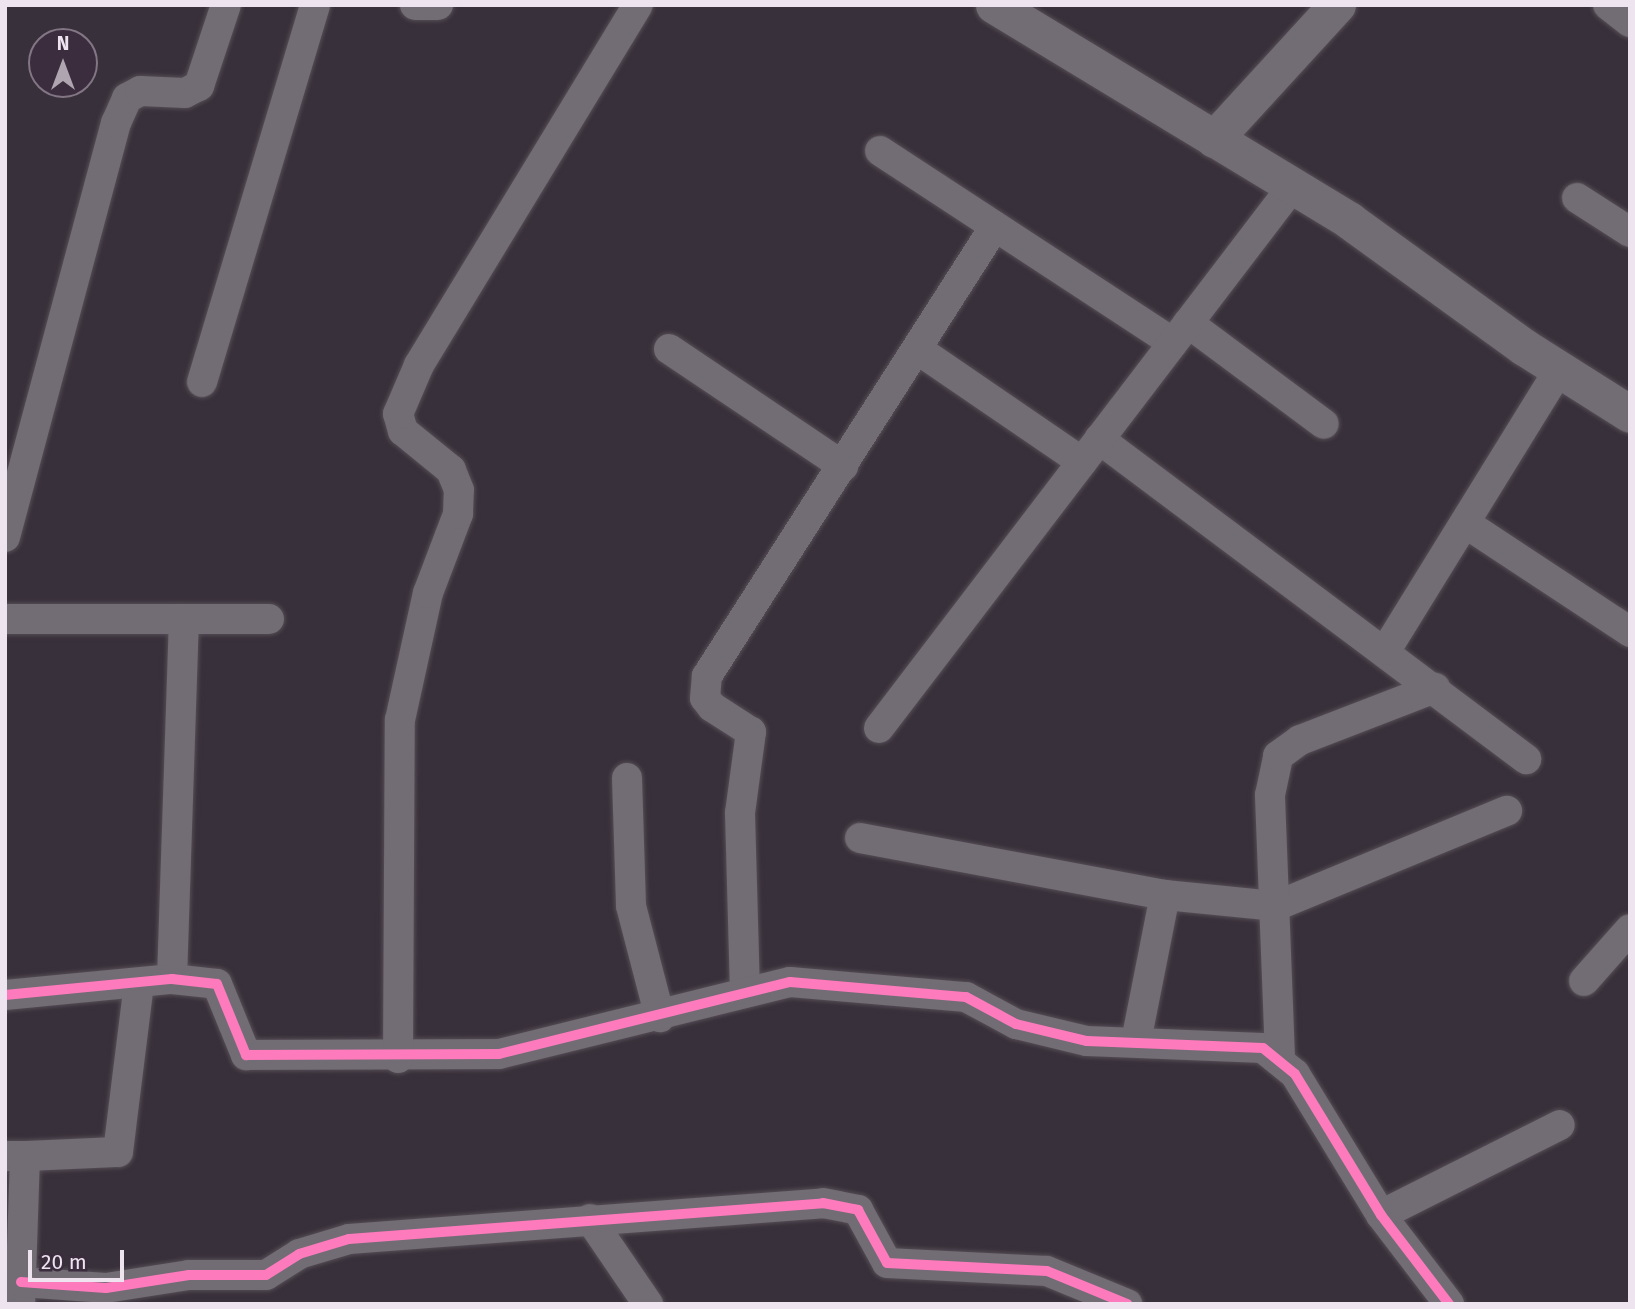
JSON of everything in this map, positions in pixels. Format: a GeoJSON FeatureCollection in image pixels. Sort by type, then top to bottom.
{"type":"FeatureCollection","features":[{"type":"Feature","properties":{"kind":"street"},"geometry":{"type":"LineString","coordinates":[[5,537],[116,123],[127,98],[140,91],[185,93],[199,86],[226,5]]}},
{"type":"Feature","properties":{"kind":"street"},"geometry":{"type":"LineString","coordinates":[[202,382],[315,5]]}},
{"type":"Feature","properties":{"kind":"street"},"geometry":{"type":"LineString","coordinates":[[415,5],[438,5]]}},
{"type":"Feature","properties":{"kind":"street"},"geometry":{"type":"LineString","coordinates":[[398,1058],[400,720],[428,593],[458,514],[459,490],[450,470],[403,431],[398,414],[419,365],[638,5]]}},
{"type":"Feature","properties":{"kind":"street"},"geometry":{"type":"LineString","coordinates":[[994,5],[1292,187],[1559,370],[1630,414]]}},
{"type":"Feature","properties":{"kind":"street"},"geometry":{"type":"LineString","coordinates":[[1214,139],[1338,5]]}},
{"type":"Feature","properties":{"kind":"street"},"geometry":{"type":"LineString","coordinates":[[1608,5],[1630,22]]}},
{"type":"Feature","properties":{"kind":"street"},"geometry":{"type":"LineString","coordinates":[[880,151],[995,226],[1181,333],[1324,424]]}},
{"type":"Feature","properties":{"kind":"street"},"geometry":{"type":"LineString","coordinates":[[879,728],[1292,187]]}},
{"type":"Feature","properties":{"kind":"street"},"geometry":{"type":"LineString","coordinates":[[1577,198],[1630,232]]}},
{"type":"Feature","properties":{"kind":"street"},"geometry":{"type":"LineString","coordinates":[[745,992],[740,841],[751,732],[712,707],[704,689],[995,226]]}},
{"type":"Feature","properties":{"kind":"street"},"geometry":{"type":"LineString","coordinates":[[668,349],[843,466]]}},
{"type":"Feature","properties":{"kind":"street"},"geometry":{"type":"LineString","coordinates":[[917,349],[1091,450],[1386,650],[1526,759]]}},
{"type":"Feature","properties":{"kind":"street"},"geometry":{"type":"LineString","coordinates":[[1386,650],[1559,370]]}},
{"type":"Feature","properties":{"kind":"street"},"geometry":{"type":"LineString","coordinates":[[1465,523],[1630,632]]}},
{"type":"Feature","properties":{"kind":"street"},"geometry":{"type":"LineString","coordinates":[[5,619],[269,619]]}},
{"type":"Feature","properties":{"kind":"street"},"geometry":{"type":"LineString","coordinates":[[172,979],[184,620]]}},
{"type":"Feature","properties":{"kind":"street"},"geometry":{"type":"LineString","coordinates":[[1280,1057],[1270,795],[1278,757],[1300,740],[1434,688]]}},
{"type":"Feature","properties":{"kind":"street"},"geometry":{"type":"LineString","coordinates":[[627,778],[631,906],[660,1017]]}},
{"type":"Feature","properties":{"kind":"street"},"geometry":{"type":"LineString","coordinates":[[860,838],[1166,895],[1276,905],[1507,811]]}},
{"type":"Feature","properties":{"kind":"street"},"geometry":{"type":"LineString","coordinates":[[1136,1042],[1166,895]]}},
{"type":"Feature","properties":{"kind":"street"},"geometry":{"type":"LineString","coordinates":[[1584,981],[1630,929]]}},
{"type":"Feature","properties":{"kind":"street"},"geometry":{"type":"LineString","coordinates":[[5,995],[172,979],[217,984],[246,1055],[398,1058],[499,1054],[660,1017],[790,982],[925,990],[966,997],[1016,1024],[1087,1041],[1263,1048],[1280,1057],[1381,1215],[1440,1301]]}},
{"type":"Feature","properties":{"kind":"street"},"geometry":{"type":"LineString","coordinates":[[139,983],[118,1152],[15,1156],[20,1293],[106,1288],[189,1275],[266,1275],[299,1254],[349,1239],[590,1219],[844,1205],[867,1221],[887,1263],[1047,1271],[1128,1304]]}},
{"type":"Feature","properties":{"kind":"street"},"geometry":{"type":"LineString","coordinates":[[1381,1215],[1560,1125]]}},
{"type":"Feature","properties":{"kind":"street"},"geometry":{"type":"LineString","coordinates":[[590,1219],[648,1304]]}},
{"type":"Feature","properties":{"kind":"cycle path"},"geometry":{"type":"LineString","coordinates":[[5,995],[172,979],[217,984],[246,1055],[499,1054],[790,982],[966,997],[1016,1024],[1087,1041],[1263,1048],[1295,1074],[1381,1215],[1449,1304]]}},
{"type":"Feature","properties":{"kind":"cycle path"},"geometry":{"type":"LineString","coordinates":[[21,1282],[106,1288],[189,1275],[266,1275],[299,1254],[349,1239],[823,1203],[858,1210],[887,1263],[1047,1271],[1127,1304]]}}]}
